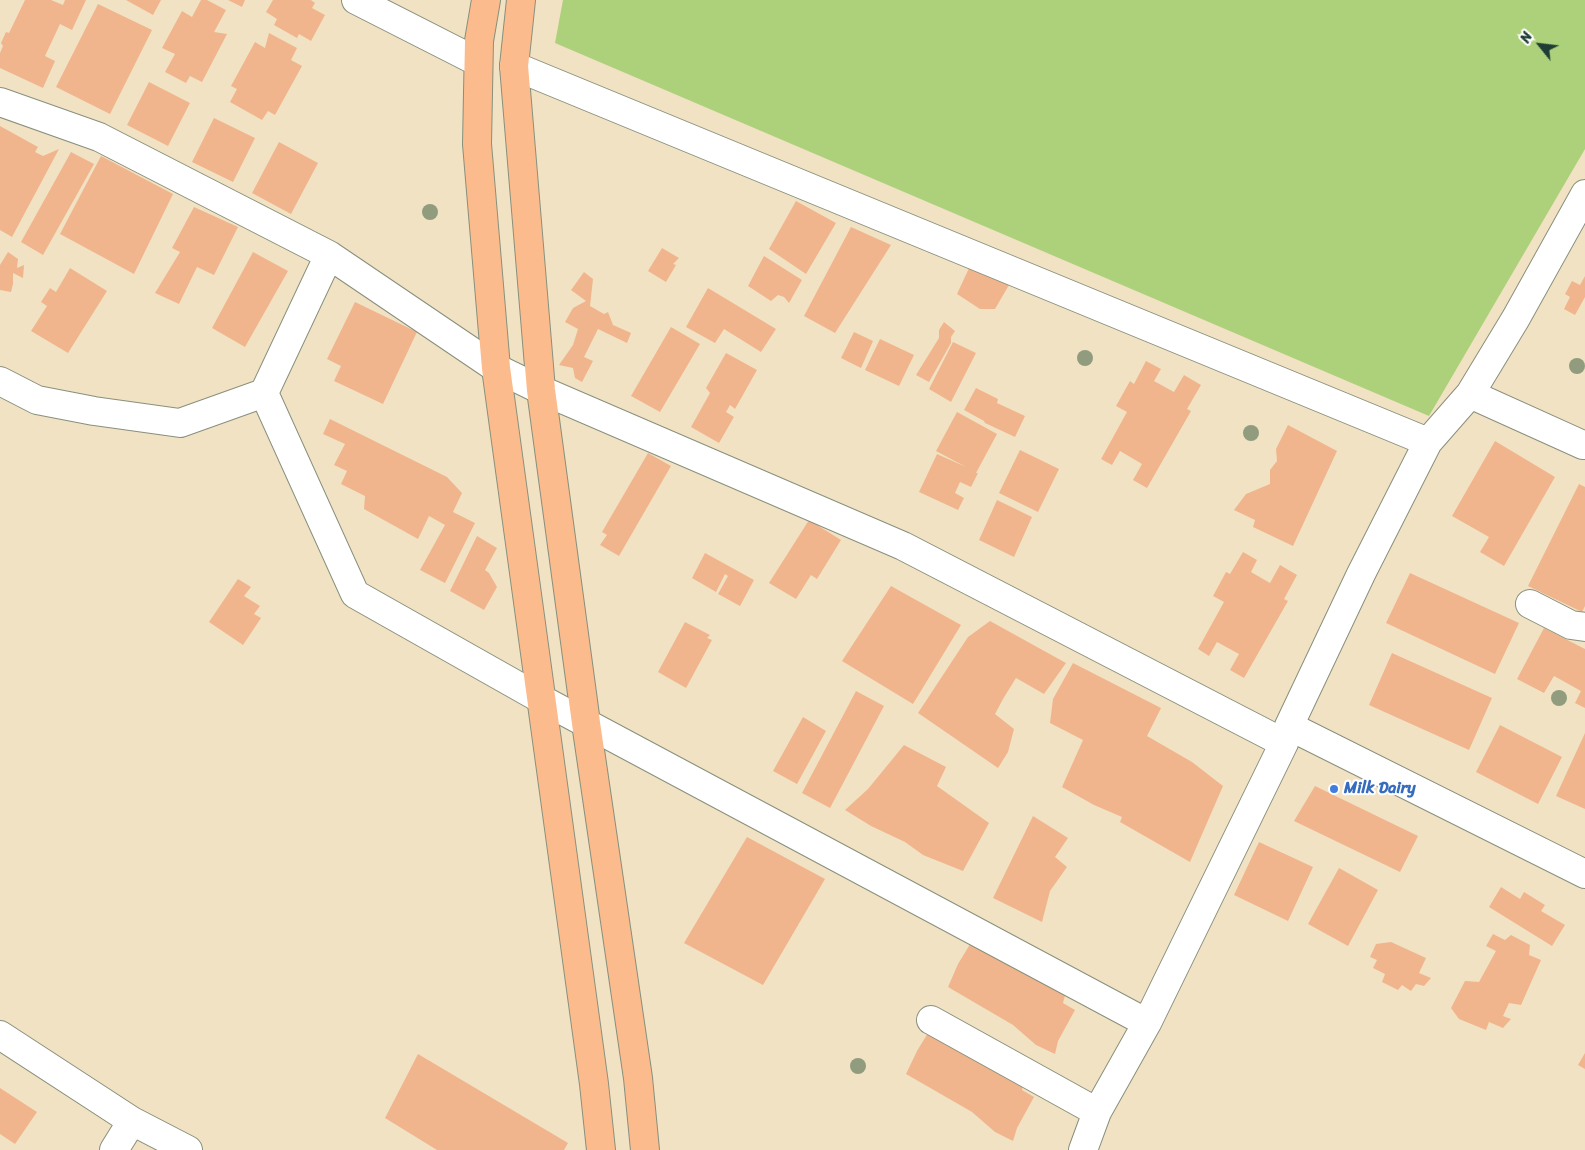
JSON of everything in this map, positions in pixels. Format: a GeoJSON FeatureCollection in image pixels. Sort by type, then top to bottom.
{"type":"FeatureCollection","features":[{"type":"Feature","properties":{"kind":"main road"},"geometry":{"type":"LineString","coordinates":[[486,0],[479,41],[478,144],[496,368],[594,1084],[601,1150]]}},
{"type":"Feature","properties":{"kind":"main road"},"geometry":{"type":"LineString","coordinates":[[521,0],[514,66],[541,390],[586,723],[638,1078],[645,1150]]}},
{"type":"Feature","properties":{"kind":"street"},"geometry":{"type":"LineString","coordinates":[[356,0],[478,62]]}},
{"type":"Feature","properties":{"kind":"street"},"geometry":{"type":"LineString","coordinates":[[514,66],[1428,442]]}},
{"type":"Feature","properties":{"kind":"street"},"geometry":{"type":"LineString","coordinates":[[0,102],[99,137],[329,255],[496,368],[541,390],[904,546],[1286,735],[1585,874]]}},
{"type":"Feature","properties":{"kind":"street"},"geometry":{"type":"LineString","coordinates":[[1083,1150],[1097,1112],[1147,1023],[1286,735],[1361,574],[1428,442],[1470,394],[1516,318],[1585,194]]}},
{"type":"Feature","properties":{"kind":"street"},"geometry":{"type":"LineString","coordinates":[[0,381],[37,400],[94,411],[180,423],[264,393],[329,255]]}},
{"type":"Feature","properties":{"kind":"street"},"geometry":{"type":"LineString","coordinates":[[264,393],[355,594],[541,699],[1147,1023]]}},
{"type":"Feature","properties":{"kind":"street"},"geometry":{"type":"LineString","coordinates":[[1470,394],[1583,445]]}},
{"type":"Feature","properties":{"kind":"street"},"geometry":{"type":"LineString","coordinates":[[1530,604],[1571,625],[1585,627]]}},
{"type":"Feature","properties":{"kind":"street"},"geometry":{"type":"LineString","coordinates":[[932,1020],[1097,1112]]}},
{"type":"Feature","properties":{"kind":"street"},"geometry":{"type":"LineString","coordinates":[[3,1043],[132,1121],[188,1150]]}},
{"type":"Feature","properties":{"kind":"street"},"geometry":{"type":"LineString","coordinates":[[114,1150],[132,1121]]}},
{"type":"Feature","properties":{"kind":"green space"},"geometry":{"type":"Polygon","coordinates":[[[563,0],[1585,0],[1585,149],[1429,416],[555,43],[563,0]]]}},
{"type":"Feature","properties":{"kind":"building"},"geometry":{"type":"Polygon","coordinates":[[[25,0],[51,0],[63,5],[65,0],[86,0],[72,30],[60,24],[45,56],[55,61],[43,88],[0,68],[0,53],[3,46],[1,43],[6,32],[9,33],[25,0]]]}},
{"type":"Feature","properties":{"kind":"building"},"geometry":{"type":"Polygon","coordinates":[[[126,0],[161,0],[153,15],[126,0]]]}},
{"type":"Feature","properties":{"kind":"building"},"geometry":{"type":"Polygon","coordinates":[[[201,0],[207,0],[226,10],[214,32],[227,34],[202,82],[190,76],[186,83],[165,72],[175,54],[162,48],[182,11],[192,17],[201,0]]]}},
{"type":"Feature","properties":{"kind":"building"},"geometry":{"type":"Polygon","coordinates":[[[228,0],[245,0],[242,7],[228,0]]]}},
{"type":"Feature","properties":{"kind":"building"},"geometry":{"type":"Polygon","coordinates":[[[273,0],[311,0],[315,3],[312,8],[325,15],[311,41],[299,34],[297,38],[274,25],[277,19],[266,12],[273,0]]]}},
{"type":"Feature","properties":{"kind":"building"},"geometry":{"type":"Polygon","coordinates":[[[98,4],[152,30],[110,114],[56,87],[98,4]]]}},
{"type":"Feature","properties":{"kind":"building"},"geometry":{"type":"Polygon","coordinates":[[[269,33],[297,48],[291,60],[302,66],[275,115],[268,111],[262,120],[230,102],[237,89],[231,86],[255,42],[265,48],[269,33]]]}},
{"type":"Feature","properties":{"kind":"building"},"geometry":{"type":"Polygon","coordinates":[[[149,82],[190,103],[168,146],[127,125],[149,82]]]}},
{"type":"Feature","properties":{"kind":"building"},"geometry":{"type":"Polygon","coordinates":[[[214,118],[255,138],[233,182],[192,162],[214,118]]]}},
{"type":"Feature","properties":{"kind":"building"},"geometry":{"type":"Polygon","coordinates":[[[0,126],[38,147],[35,152],[43,156],[59,149],[12,237],[0,230],[0,126]]]}},
{"type":"Feature","properties":{"kind":"building"},"geometry":{"type":"Polygon","coordinates":[[[279,142],[318,163],[291,214],[252,193],[279,142]]]}},
{"type":"Feature","properties":{"kind":"building"},"geometry":{"type":"Polygon","coordinates":[[[71,152],[94,164],[43,255],[21,242],[71,152]]]}},
{"type":"Feature","properties":{"kind":"building"},"geometry":{"type":"Polygon","coordinates":[[[101,156],[173,194],[134,274],[60,234],[101,156]]]}},
{"type":"Feature","properties":{"kind":"building"},"geometry":{"type":"Polygon","coordinates":[[[796,201],[836,223],[806,274],[769,249],[796,201]]]}},
{"type":"Feature","properties":{"kind":"building"},"geometry":{"type":"Polygon","coordinates":[[[194,207],[238,227],[214,275],[197,267],[179,304],[155,293],[180,252],[172,248],[194,207]]]}},
{"type":"Feature","properties":{"kind":"building"},"geometry":{"type":"Polygon","coordinates":[[[851,227],[891,245],[835,333],[804,316],[851,227]]]}},
{"type":"Feature","properties":{"kind":"building"},"geometry":{"type":"Polygon","coordinates":[[[662,248],[679,258],[673,264],[676,265],[666,282],[648,271],[662,248]]]}},
{"type":"Feature","properties":{"kind":"building"},"geometry":{"type":"Polygon","coordinates":[[[8,252],[18,259],[17,268],[24,265],[23,278],[13,273],[11,292],[0,290],[0,265],[8,252]]]}},
{"type":"Feature","properties":{"kind":"building"},"geometry":{"type":"Polygon","coordinates":[[[253,252],[288,271],[245,347],[212,328],[253,252]]]}},
{"type":"Feature","properties":{"kind":"building"},"geometry":{"type":"Polygon","coordinates":[[[764,256],[802,280],[789,303],[784,297],[778,295],[771,301],[748,286],[764,256]]]}},
{"type":"Feature","properties":{"kind":"building"},"geometry":{"type":"Polygon","coordinates":[[[970,266],[1009,285],[995,309],[980,309],[957,294],[970,266]]]}},
{"type":"Feature","properties":{"kind":"building"},"geometry":{"type":"Polygon","coordinates":[[[70,268],[107,291],[68,353],[31,331],[47,306],[41,302],[50,288],[56,292],[70,268]]]}},
{"type":"Feature","properties":{"kind":"building"},"geometry":{"type":"Polygon","coordinates":[[[584,272],[593,279],[590,306],[604,314],[608,312],[613,325],[631,333],[627,343],[598,329],[584,357],[593,361],[582,382],[575,378],[573,368],[559,365],[573,345],[578,329],[565,322],[573,308],[586,301],[571,290],[584,272]]]}},
{"type":"Feature","properties":{"kind":"building"},"geometry":{"type":"Polygon","coordinates":[[[1585,276],[1585,297],[1575,315],[1564,309],[1570,297],[1565,294],[1572,281],[1580,285],[1585,276]]]}},
{"type":"Feature","properties":{"kind":"building"},"geometry":{"type":"Polygon","coordinates":[[[708,288],[776,329],[761,352],[724,329],[715,343],[686,327],[708,288]]]}},
{"type":"Feature","properties":{"kind":"building"},"geometry":{"type":"Polygon","coordinates":[[[355,302],[417,332],[383,404],[334,381],[341,366],[327,359],[355,302]]]}},
{"type":"Feature","properties":{"kind":"building"},"geometry":{"type":"Polygon","coordinates":[[[944,322],[955,331],[951,337],[951,343],[929,382],[916,375],[939,338],[939,330],[944,322]]]}},
{"type":"Feature","properties":{"kind":"building"},"geometry":{"type":"Polygon","coordinates":[[[671,327],[700,344],[660,412],[631,396],[671,327]]]}},
{"type":"Feature","properties":{"kind":"building"},"geometry":{"type":"Polygon","coordinates":[[[854,332],[873,341],[861,368],[841,358],[854,332]]]}},
{"type":"Feature","properties":{"kind":"building"},"geometry":{"type":"Polygon","coordinates":[[[880,339],[914,355],[899,386],[865,370],[880,339]]]}},
{"type":"Feature","properties":{"kind":"building"},"geometry":{"type":"Polygon","coordinates":[[[953,342],[976,353],[951,402],[929,389],[953,342]]]}},
{"type":"Feature","properties":{"kind":"building"},"geometry":{"type":"Polygon","coordinates":[[[726,353],[757,370],[735,409],[730,405],[726,412],[734,417],[719,443],[691,427],[710,393],[706,388],[726,353]]]}},
{"type":"Feature","properties":{"kind":"building"},"geometry":{"type":"Polygon","coordinates":[[[1146,361],[1161,369],[1154,381],[1174,392],[1184,375],[1201,385],[1187,409],[1191,411],[1147,488],[1133,480],[1142,464],[1120,451],[1112,465],[1101,459],[1127,412],[1116,406],[1130,381],[1134,384],[1146,361]]]}},
{"type":"Feature","properties":{"kind":"building"},"geometry":{"type":"Polygon","coordinates":[[[976,388],[998,399],[997,403],[1025,416],[1015,437],[985,423],[964,410],[976,388]]]}},
{"type":"Feature","properties":{"kind":"building"},"geometry":{"type":"Polygon","coordinates":[[[957,412],[997,434],[976,473],[978,473],[971,487],[960,482],[955,493],[964,498],[958,510],[919,492],[937,454],[966,467],[936,451],[957,412]]]}},
{"type":"Feature","properties":{"kind":"building"},"geometry":{"type":"Polygon","coordinates":[[[330,419],[447,477],[462,493],[453,512],[475,523],[445,583],[420,570],[445,525],[429,516],[418,539],[364,509],[365,496],[341,484],[347,471],[334,465],[345,444],[323,434],[330,419]]]}},
{"type":"Feature","properties":{"kind":"building"},"geometry":{"type":"Polygon","coordinates":[[[1288,425],[1337,451],[1293,546],[1253,527],[1255,520],[1234,510],[1246,494],[1270,484],[1270,470],[1277,461],[1276,449],[1288,425]]]}},
{"type":"Feature","properties":{"kind":"building"},"geometry":{"type":"Polygon","coordinates":[[[1495,441],[1555,477],[1504,566],[1480,552],[1489,537],[1452,516],[1495,441]]]}},
{"type":"Feature","properties":{"kind":"building"},"geometry":{"type":"Polygon","coordinates":[[[1020,450],[1059,469],[1038,512],[999,493],[1020,450]]]}},
{"type":"Feature","properties":{"kind":"building"},"geometry":{"type":"Polygon","coordinates":[[[648,453],[671,466],[619,556],[600,545],[607,535],[602,532],[648,453]]]}},
{"type":"Feature","properties":{"kind":"building"},"geometry":{"type":"Polygon","coordinates":[[[1579,484],[1585,487],[1585,606],[1582,612],[1528,586],[1579,484]]]}},
{"type":"Feature","properties":{"kind":"building"},"geometry":{"type":"Polygon","coordinates":[[[997,500],[1032,517],[1014,557],[979,540],[997,500]]]}},
{"type":"Feature","properties":{"kind":"building"},"geometry":{"type":"Polygon","coordinates":[[[809,520],[841,540],[817,579],[811,575],[796,599],[769,583],[809,520]]]}},
{"type":"Feature","properties":{"kind":"building"},"geometry":{"type":"Polygon","coordinates":[[[477,536],[497,548],[485,570],[489,573],[497,587],[484,610],[450,591],[477,536]]]}},
{"type":"Feature","properties":{"kind":"building"},"geometry":{"type":"Polygon","coordinates":[[[1243,552],[1257,560],[1251,572],[1270,583],[1280,565],[1297,575],[1284,599],[1288,601],[1244,678],[1230,670],[1239,654],[1217,642],[1209,656],[1198,649],[1224,602],[1213,596],[1226,572],[1230,574],[1243,552]]]}},
{"type":"Feature","properties":{"kind":"building"},"geometry":{"type":"Polygon","coordinates":[[[705,553],[754,580],[740,606],[718,594],[728,576],[725,574],[716,592],[692,578],[705,553]]]}},
{"type":"Feature","properties":{"kind":"building"},"geometry":{"type":"Polygon","coordinates":[[[1410,573],[1519,623],[1495,674],[1386,623],[1410,573]]]}},
{"type":"Feature","properties":{"kind":"building"},"geometry":{"type":"Polygon","coordinates":[[[238,579],[251,587],[244,596],[260,606],[254,614],[261,618],[243,645],[209,622],[238,579]]]}},
{"type":"Feature","properties":{"kind":"building"},"geometry":{"type":"Polygon","coordinates":[[[891,586],[961,625],[913,704],[842,661],[891,586]]]}},
{"type":"Feature","properties":{"kind":"building"},"geometry":{"type":"Polygon","coordinates":[[[990,621],[1066,663],[1044,694],[1016,678],[995,714],[1014,729],[1008,752],[998,768],[918,713],[968,637],[990,621]]]}},
{"type":"Feature","properties":{"kind":"building"},"geometry":{"type":"Polygon","coordinates":[[[685,622],[710,635],[707,638],[712,640],[686,688],[658,672],[685,622]]]}},
{"type":"Feature","properties":{"kind":"building"},"geometry":{"type":"Polygon","coordinates":[[[1544,628],[1585,649],[1585,708],[1575,703],[1581,691],[1554,676],[1544,693],[1517,679],[1544,628]]]}},
{"type":"Feature","properties":{"kind":"building"},"geometry":{"type":"Polygon","coordinates":[[[1392,653],[1492,698],[1469,750],[1369,705],[1392,653]]]}},
{"type":"Feature","properties":{"kind":"building"},"geometry":{"type":"Polygon","coordinates":[[[1073,663],[1161,708],[1147,736],[1192,762],[1223,786],[1190,862],[1120,822],[1122,817],[1094,805],[1062,787],[1083,740],[1050,723],[1053,699],[1073,663]]]}},
{"type":"Feature","properties":{"kind":"building"},"geometry":{"type":"Polygon","coordinates":[[[856,691],[884,706],[830,808],[802,793],[856,691]]]}},
{"type":"Feature","properties":{"kind":"building"},"geometry":{"type":"Polygon","coordinates":[[[803,717],[826,731],[797,784],[773,771],[803,717]]]}},
{"type":"Feature","properties":{"kind":"building"},"geometry":{"type":"Polygon","coordinates":[[[1500,725],[1562,757],[1538,804],[1476,772],[1500,725]]]}},
{"type":"Feature","properties":{"kind":"building"},"geometry":{"type":"Polygon","coordinates":[[[1585,733],[1585,809],[1556,796],[1585,733]]]}},
{"type":"Feature","properties":{"kind":"building"},"geometry":{"type":"Polygon","coordinates":[[[904,745],[946,767],[937,786],[989,823],[963,871],[923,855],[905,842],[871,826],[845,810],[868,789],[904,745]]]}},
{"type":"Feature","properties":{"kind":"building"},"geometry":{"type":"Polygon","coordinates":[[[1315,786],[1418,836],[1400,872],[1294,821],[1315,786]]]}},
{"type":"Feature","properties":{"kind":"building"},"geometry":{"type":"Polygon","coordinates":[[[1033,816],[1068,838],[1055,857],[1067,867],[1050,891],[1042,922],[993,898],[1033,816]]]}},
{"type":"Feature","properties":{"kind":"building"},"geometry":{"type":"Polygon","coordinates":[[[747,837],[825,879],[763,985],[684,943],[747,837]]]}},
{"type":"Feature","properties":{"kind":"building"},"geometry":{"type":"Polygon","coordinates":[[[1259,842],[1313,867],[1288,921],[1234,895],[1259,842]]]}},
{"type":"Feature","properties":{"kind":"building"},"geometry":{"type":"Polygon","coordinates":[[[1339,868],[1378,890],[1348,946],[1308,924],[1339,868]]]}},
{"type":"Feature","properties":{"kind":"building"},"geometry":{"type":"Polygon","coordinates":[[[1501,887],[1520,899],[1524,892],[1545,905],[1541,911],[1565,925],[1552,946],[1489,907],[1501,887]]]}},
{"type":"Feature","properties":{"kind":"building"},"geometry":{"type":"Polygon","coordinates":[[[1493,934],[1505,940],[1511,935],[1530,945],[1529,955],[1541,960],[1521,1005],[1509,1003],[1503,1016],[1511,1019],[1503,1028],[1489,1022],[1486,1030],[1459,1019],[1451,1008],[1465,981],[1479,982],[1496,951],[1486,946],[1493,934]]]}},
{"type":"Feature","properties":{"kind":"building"},"geometry":{"type":"Polygon","coordinates":[[[972,941],[1066,992],[1063,1003],[1075,1010],[1058,1041],[1055,1054],[1036,1045],[1013,1025],[948,987],[958,964],[972,941]]]}},
{"type":"Feature","properties":{"kind":"building"},"geometry":{"type":"Polygon","coordinates":[[[1391,942],[1426,958],[1419,973],[1431,978],[1424,986],[1416,984],[1411,991],[1402,985],[1398,990],[1382,982],[1385,974],[1373,968],[1377,960],[1370,957],[1376,944],[1391,942]]]}},
{"type":"Feature","properties":{"kind":"building"},"geometry":{"type":"Polygon","coordinates":[[[931,1028],[1025,1079],[1022,1090],[1034,1097],[1017,1128],[1013,1141],[995,1132],[972,1112],[906,1074],[931,1028]]]}},
{"type":"Feature","properties":{"kind":"building"},"geometry":{"type":"Polygon","coordinates":[[[1585,1053],[1585,1069],[1578,1065],[1585,1053]]]}},
{"type":"Feature","properties":{"kind":"building"},"geometry":{"type":"Polygon","coordinates":[[[418,1054],[568,1143],[564,1150],[437,1150],[385,1118],[418,1054]]]}},
{"type":"Feature","properties":{"kind":"building"},"geometry":{"type":"Polygon","coordinates":[[[0,1088],[37,1112],[15,1144],[0,1134],[0,1088]]]}},
{"type":"Feature","properties":{"kind":"place","name":"Milk Dairy"},"geometry":{"type":"Point","coordinates":[1334,789]}}]}
